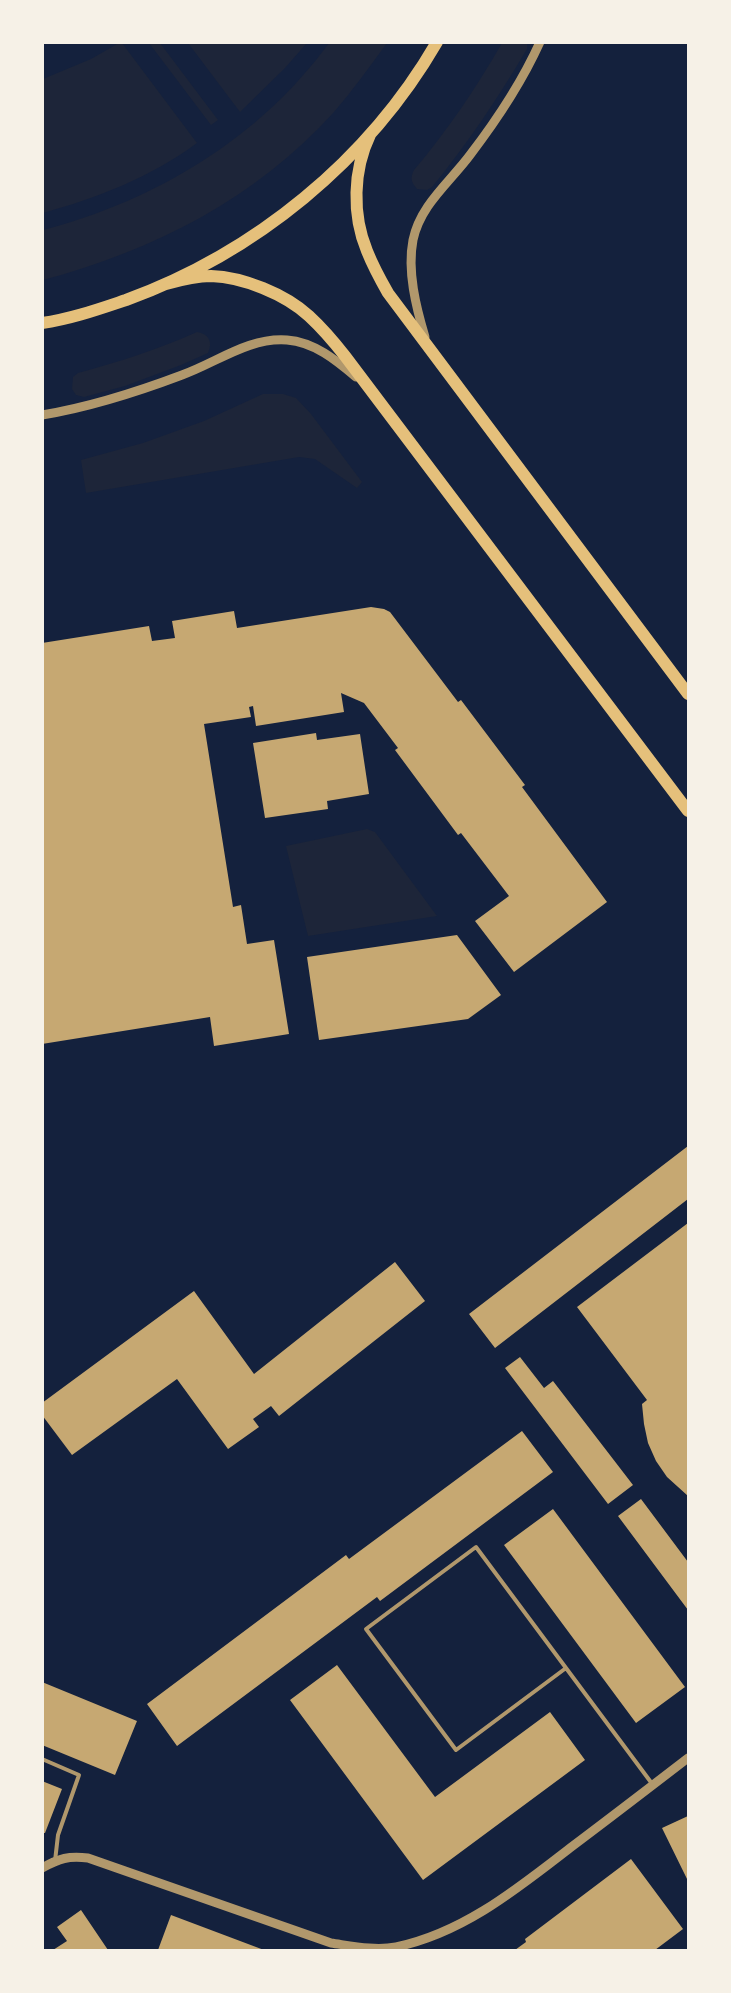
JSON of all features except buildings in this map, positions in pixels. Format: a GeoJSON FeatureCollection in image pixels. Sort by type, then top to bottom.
{"type":"FeatureCollection","features":[{"type":"Feature","properties":{"kind":"main road"},"geometry":{"type":"LineString","coordinates":[[42,323],[101,309],[166,284],[237,247],[287,212],[328,178],[370,135],[399,100],[437,42]]}},
{"type":"Feature","properties":{"kind":"main road"},"geometry":{"type":"LineString","coordinates":[[370,135],[359,164],[356,182],[359,220],[366,250],[388,293],[428,349],[688,694]]}},
{"type":"Feature","properties":{"kind":"main road"},"geometry":{"type":"LineString","coordinates":[[166,284],[210,276],[234,279],[261,287],[307,314],[345,356],[688,811]]}},
{"type":"Feature","properties":{"kind":"street"},"geometry":{"type":"LineString","coordinates":[[428,349],[416,304],[413,280],[413,240],[417,227],[431,202],[470,155],[504,106],[540,42]]}},
{"type":"Feature","properties":{"kind":"street"},"geometry":{"type":"LineString","coordinates":[[42,415],[70,410],[128,394],[185,374],[243,347],[286,340],[306,344],[325,353],[368,388]]}},
{"type":"Feature","properties":{"kind":"street"},"geometry":{"type":"LineString","coordinates":[[42,1868],[71,1856],[88,1858],[331,1943],[361,1948],[394,1947],[433,1937],[477,1916],[516,1890],[688,1758]]}},
{"type":"Feature","properties":{"kind":"lane"},"geometry":{"type":"LineString","coordinates":[[566,1668],[456,1750],[366,1629],[476,1547],[566,1668],[652,1785]]}},
{"type":"Feature","properties":{"kind":"lane"},"geometry":{"type":"LineString","coordinates":[[42,1759],[80,1775],[58,1835],[55,1861]]}},
{"type":"Feature","properties":{"kind":"shaded area"},"geometry":{"type":"Polygon","coordinates":[[[122,43],[197,143],[161,166],[123,185],[83,201],[43,213],[43,79],[91,59],[122,43]]]}},
{"type":"Feature","properties":{"kind":"shaded area"},"geometry":{"type":"Polygon","coordinates":[[[149,43],[160,43],[218,120],[211,125],[149,43]]]}},
{"type":"Feature","properties":{"kind":"shaded area"},"geometry":{"type":"Polygon","coordinates":[[[188,43],[307,43],[285,68],[240,112],[188,43]]]}},
{"type":"Feature","properties":{"kind":"shaded area"},"geometry":{"type":"Polygon","coordinates":[[[329,43],[387,43],[334,112],[271,171],[201,217],[163,237],[84,268],[43,280],[43,230],[85,218],[125,202],[165,183],[202,161],[238,136],[271,108],[301,77],[329,43]]]}},
{"type":"Feature","properties":{"kind":"shaded area"},"geometry":{"type":"Polygon","coordinates":[[[502,43],[527,43],[527,49],[458,154],[432,187],[427,190],[417,189],[412,180],[414,170],[461,108],[502,43]]]}},
{"type":"Feature","properties":{"kind":"shaded area"},"geometry":{"type":"Polygon","coordinates":[[[197,332],[209,339],[208,353],[125,386],[84,397],[76,395],[72,389],[73,377],[78,373],[139,355],[197,332]]]}},
{"type":"Feature","properties":{"kind":"shaded area"},"geometry":{"type":"Polygon","coordinates":[[[263,394],[283,394],[296,398],[311,414],[362,482],[357,488],[315,459],[299,457],[86,493],[81,460],[143,443],[204,421],[263,394]]]}},
{"type":"Feature","properties":{"kind":"shaded area"},"geometry":{"type":"Polygon","coordinates":[[[367,829],[375,832],[437,916],[308,936],[286,846],[367,829]]]}}]}
